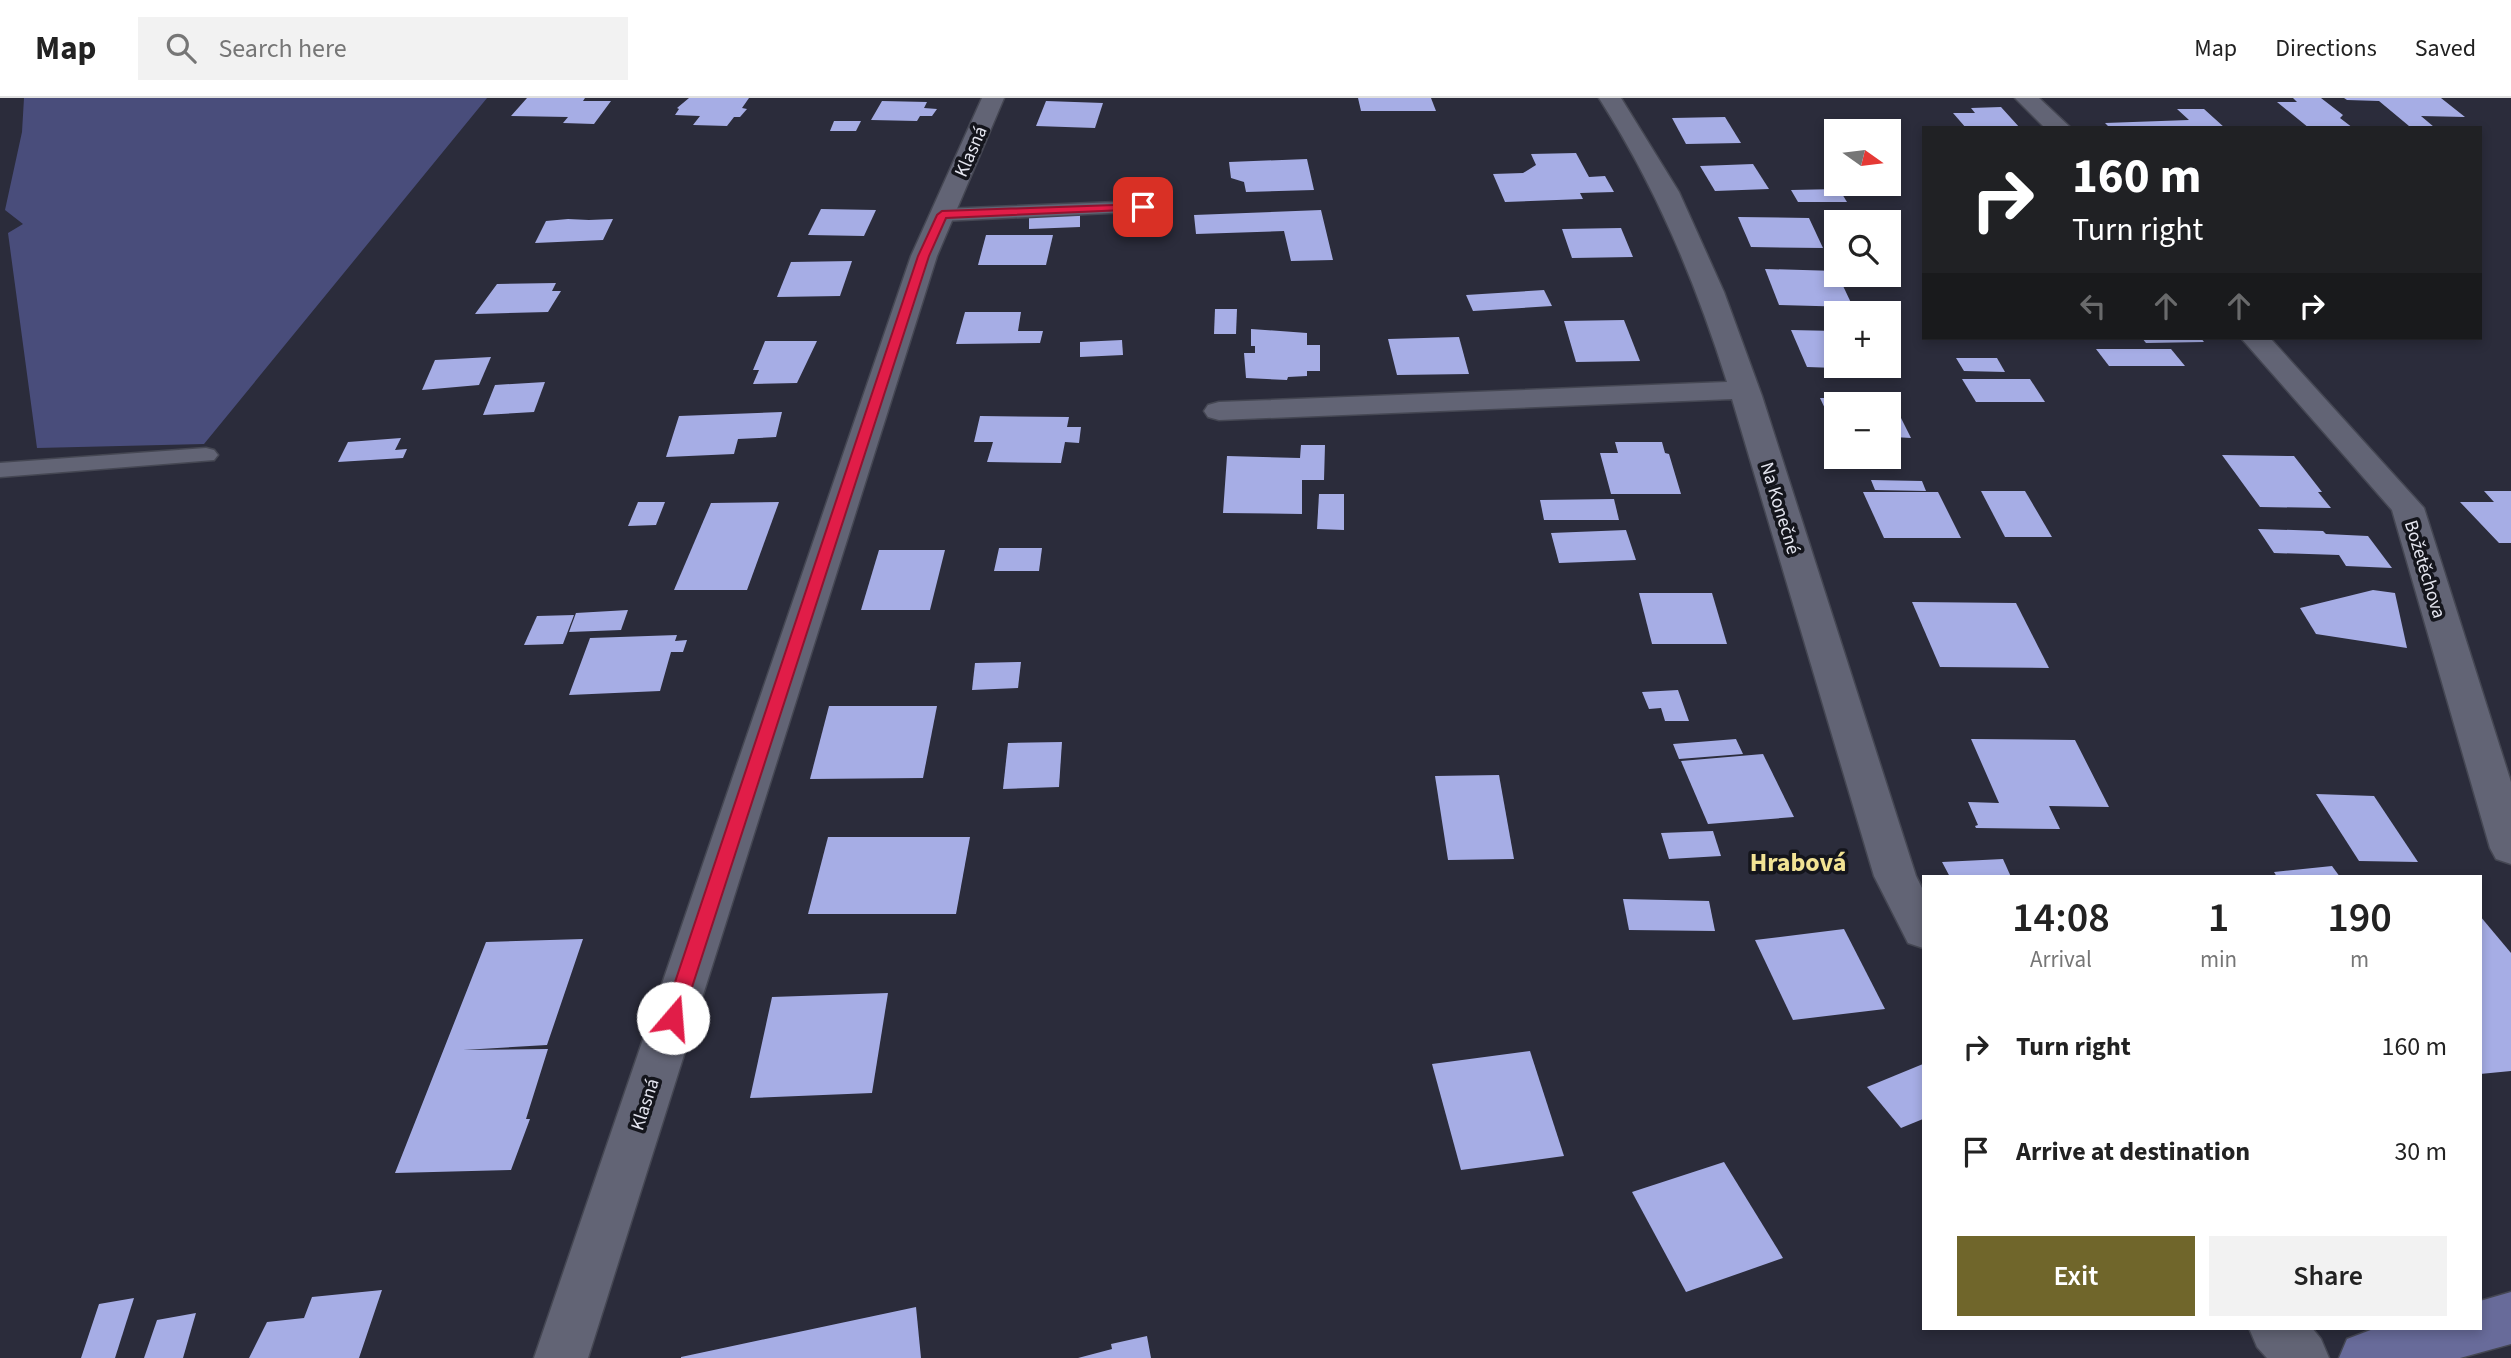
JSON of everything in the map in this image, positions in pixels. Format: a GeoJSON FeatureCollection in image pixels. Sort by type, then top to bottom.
{"type":"FeatureCollection","features":[{"type":"Feature","properties":{"kind":"main road"},"geometry":{"type":"LineString","coordinates":[[2482,1325],[2511,1318]]}},
{"type":"Feature","properties":{"kind":"main road"},"geometry":{"type":"LineString","coordinates":[[2366,1358],[2466,1330]]}},
{"type":"Feature","properties":{"kind":"street","name":"Klasná"},"geometry":{"type":"LineString","coordinates":[[561,1358],[923,256],[993,98]]}},
{"type":"Feature","properties":{"kind":"street","name":"Na Konečné"},"geometry":{"type":"LineString","coordinates":[[1610,98],[1637,136],[1684,226],[1726,331],[1895,876],[1922,929]]}},
{"type":"Feature","properties":{"kind":"street"},"geometry":{"type":"LineString","coordinates":[[2026,98],[2057,126]]}},
{"type":"Feature","properties":{"kind":"street","name":"Božetěchova"},"geometry":{"type":"LineString","coordinates":[[2257,340],[2408,508],[2511,848]]}},
{"type":"Feature","properties":{"kind":"street"},"geometry":{"type":"LineString","coordinates":[[1219,411],[1744,390]]}},
{"type":"Feature","properties":{"kind":"street"},"geometry":{"type":"LineString","coordinates":[[2278,1330],[2302,1358]]}},
{"type":"Feature","properties":{"kind":"lane"},"geometry":{"type":"LineString","coordinates":[[942,215],[1143,207]]}},
{"type":"Feature","properties":{"kind":"lane"},"geometry":{"type":"LineString","coordinates":[[0,470],[206,455]]}},
{"type":"Feature","properties":{"kind":"shaded area"},"geometry":{"type":"Polygon","coordinates":[[[24,98],[487,98],[204,444],[37,448],[8,233],[23,224],[5,210],[22,132],[24,98]]]}},
{"type":"Feature","properties":{"kind":"building"},"geometry":{"type":"Polygon","coordinates":[[[527,98],[611,101],[594,124],[563,123],[568,117],[511,116],[527,98]]]}},
{"type":"Feature","properties":{"kind":"building"},"geometry":{"type":"Polygon","coordinates":[[[689,98],[749,98],[742,108],[747,109],[740,117],[734,117],[727,126],[693,125],[700,116],[675,115],[679,109],[677,108],[689,98]]]}},
{"type":"Feature","properties":{"kind":"building"},"geometry":{"type":"Polygon","coordinates":[[[1358,98],[1431,98],[1436,111],[1361,111],[1358,98]]]}},
{"type":"Feature","properties":{"kind":"building"},"geometry":{"type":"Polygon","coordinates":[[[2293,98],[2321,98],[2343,115],[2340,118],[2350,126],[2307,126],[2277,102],[2297,102],[2293,98]]]}},
{"type":"Feature","properties":{"kind":"building"},"geometry":{"type":"Polygon","coordinates":[[[2344,98],[2441,98],[2465,117],[2421,116],[2433,126],[2409,126],[2379,101],[2344,98]]]}},
{"type":"Feature","properties":{"kind":"building"},"geometry":{"type":"Polygon","coordinates":[[[882,101],[927,102],[924,108],[937,109],[932,116],[920,116],[917,121],[871,120],[882,101]]]}},
{"type":"Feature","properties":{"kind":"building"},"geometry":{"type":"Polygon","coordinates":[[[1046,101],[1103,103],[1095,128],[1036,126],[1046,101]]]}},
{"type":"Feature","properties":{"kind":"building"},"geometry":{"type":"Polygon","coordinates":[[[2001,107],[2018,126],[1964,126],[1953,113],[1975,113],[1971,108],[2001,107]]]}},
{"type":"Feature","properties":{"kind":"building"},"geometry":{"type":"Polygon","coordinates":[[[2177,109],[2204,109],[2223,126],[2108,126],[2105,123],[2189,120],[2177,109]]]}},
{"type":"Feature","properties":{"kind":"building"},"geometry":{"type":"Polygon","coordinates":[[[1725,117],[1741,143],[1686,144],[1672,118],[1725,117]]]}},
{"type":"Feature","properties":{"kind":"building"},"geometry":{"type":"Polygon","coordinates":[[[834,121],[861,121],[856,131],[830,131],[834,121]]]}},
{"type":"Feature","properties":{"kind":"building"},"geometry":{"type":"Polygon","coordinates":[[[1576,153],[1589,177],[1605,176],[1614,192],[1580,193],[1583,199],[1505,202],[1493,174],[1523,173],[1536,165],[1531,154],[1576,153]]]}},
{"type":"Feature","properties":{"kind":"building"},"geometry":{"type":"Polygon","coordinates":[[[1307,159],[1314,190],[1246,192],[1244,182],[1231,178],[1229,162],[1307,159]]]}},
{"type":"Feature","properties":{"kind":"building"},"geometry":{"type":"Polygon","coordinates":[[[1753,164],[1769,189],[1715,191],[1700,166],[1753,164]]]}},
{"type":"Feature","properties":{"kind":"building"},"geometry":{"type":"Polygon","coordinates":[[[1824,189],[1824,196],[1843,196],[1847,202],[1798,202],[1791,190],[1824,189]]]}},
{"type":"Feature","properties":{"kind":"building"},"geometry":{"type":"Polygon","coordinates":[[[821,209],[876,210],[864,236],[808,235],[821,209]]]}},
{"type":"Feature","properties":{"kind":"building"},"geometry":{"type":"Polygon","coordinates":[[[1321,210],[1333,260],[1291,261],[1284,231],[1196,234],[1194,215],[1321,210]]]}},
{"type":"Feature","properties":{"kind":"building"},"geometry":{"type":"Polygon","coordinates":[[[1080,215],[1080,227],[1029,229],[1029,217],[1080,215]]]}},
{"type":"Feature","properties":{"kind":"building"},"geometry":{"type":"Polygon","coordinates":[[[1738,217],[1809,218],[1823,248],[1751,247],[1738,217]]]}},
{"type":"Feature","properties":{"kind":"building"},"geometry":{"type":"Polygon","coordinates":[[[613,219],[603,240],[535,243],[546,221],[613,219]]]}},
{"type":"Feature","properties":{"kind":"building"},"geometry":{"type":"Polygon","coordinates":[[[1621,228],[1633,257],[1572,258],[1562,229],[1621,228]]]}},
{"type":"Feature","properties":{"kind":"building"},"geometry":{"type":"Polygon","coordinates":[[[986,235],[1053,235],[1046,265],[978,265],[986,235]]]}},
{"type":"Feature","properties":{"kind":"building"},"geometry":{"type":"Polygon","coordinates":[[[852,261],[840,296],[777,297],[791,262],[852,261]]]}},
{"type":"Feature","properties":{"kind":"building"},"geometry":{"type":"Polygon","coordinates":[[[1765,269],[1824,271],[1824,287],[1844,287],[1850,301],[1824,301],[1824,306],[1779,305],[1765,269]]]}},
{"type":"Feature","properties":{"kind":"building"},"geometry":{"type":"Polygon","coordinates":[[[556,283],[552,291],[561,291],[548,312],[475,314],[497,284],[556,283]]]}},
{"type":"Feature","properties":{"kind":"building"},"geometry":{"type":"Polygon","coordinates":[[[1544,290],[1552,306],[1473,311],[1466,295],[1544,290]]]}},
{"type":"Feature","properties":{"kind":"building"},"geometry":{"type":"Polygon","coordinates":[[[1215,309],[1237,309],[1236,334],[1214,334],[1215,309]]]}},
{"type":"Feature","properties":{"kind":"building"},"geometry":{"type":"Polygon","coordinates":[[[965,312],[1021,312],[1018,331],[1043,331],[1040,343],[956,344],[965,312]]]}},
{"type":"Feature","properties":{"kind":"building"},"geometry":{"type":"Polygon","coordinates":[[[1624,320],[1640,361],[1576,362],[1564,321],[1624,320]]]}},
{"type":"Feature","properties":{"kind":"building"},"geometry":{"type":"Polygon","coordinates":[[[1251,329],[1307,333],[1307,345],[1320,345],[1320,371],[1307,371],[1307,376],[1288,377],[1287,380],[1246,378],[1244,353],[1255,353],[1255,346],[1251,346],[1251,329]]]}},
{"type":"Feature","properties":{"kind":"building"},"geometry":{"type":"Polygon","coordinates":[[[1791,330],[1824,331],[1824,368],[1807,367],[1791,330]]]}},
{"type":"Feature","properties":{"kind":"building"},"geometry":{"type":"Polygon","coordinates":[[[1459,337],[1469,374],[1397,375],[1388,339],[1459,337]]]}},
{"type":"Feature","properties":{"kind":"building"},"geometry":{"type":"Polygon","coordinates":[[[1122,340],[1123,355],[1080,357],[1080,342],[1122,340]]]}},
{"type":"Feature","properties":{"kind":"building"},"geometry":{"type":"Polygon","coordinates":[[[2144,340],[2204,342],[2146,343],[2144,340]]]}},
{"type":"Feature","properties":{"kind":"building"},"geometry":{"type":"Polygon","coordinates":[[[765,341],[817,341],[797,383],[753,384],[759,370],[753,370],[765,341]]]}},
{"type":"Feature","properties":{"kind":"building"},"geometry":{"type":"Polygon","coordinates":[[[2096,349],[2171,349],[2185,366],[2109,366],[2096,349]]]}},
{"type":"Feature","properties":{"kind":"building"},"geometry":{"type":"Polygon","coordinates":[[[491,357],[479,385],[422,390],[435,360],[491,357]]]}},
{"type":"Feature","properties":{"kind":"building"},"geometry":{"type":"Polygon","coordinates":[[[1956,358],[1997,358],[2005,372],[1964,371],[1956,358]]]}},
{"type":"Feature","properties":{"kind":"building"},"geometry":{"type":"Polygon","coordinates":[[[1962,379],[2030,379],[2045,402],[1976,402],[1962,379]]]}},
{"type":"Feature","properties":{"kind":"building"},"geometry":{"type":"Polygon","coordinates":[[[545,382],[534,412],[483,415],[495,385],[545,382]]]}},
{"type":"Feature","properties":{"kind":"building"},"geometry":{"type":"Polygon","coordinates":[[[782,412],[776,437],[738,439],[734,454],[666,457],[679,416],[782,412]]]}},
{"type":"Feature","properties":{"kind":"building"},"geometry":{"type":"Polygon","coordinates":[[[980,416],[1069,417],[1067,427],[1081,427],[1079,443],[1065,442],[1061,463],[987,462],[993,442],[974,442],[980,416]]]}},
{"type":"Feature","properties":{"kind":"building"},"geometry":{"type":"Polygon","coordinates":[[[1901,418],[1911,438],[1901,437],[1901,418]]]}},
{"type":"Feature","properties":{"kind":"building"},"geometry":{"type":"Polygon","coordinates":[[[401,438],[395,450],[407,449],[403,458],[338,462],[348,442],[401,438]]]}},
{"type":"Feature","properties":{"kind":"building"},"geometry":{"type":"Polygon","coordinates":[[[1615,442],[1662,442],[1665,453],[1669,454],[1681,494],[1611,494],[1600,453],[1618,453],[1615,442]]]}},
{"type":"Feature","properties":{"kind":"building"},"geometry":{"type":"Polygon","coordinates":[[[1301,445],[1325,445],[1324,480],[1302,480],[1302,514],[1223,513],[1227,456],[1300,458],[1301,445]]]}},
{"type":"Feature","properties":{"kind":"building"},"geometry":{"type":"Polygon","coordinates":[[[2222,455],[2294,456],[2331,508],[2260,507],[2222,455]]]}},
{"type":"Feature","properties":{"kind":"building"},"geometry":{"type":"Polygon","coordinates":[[[1871,480],[1922,481],[1926,491],[1875,490],[1871,480]]]}},
{"type":"Feature","properties":{"kind":"building"},"geometry":{"type":"Polygon","coordinates":[[[1981,491],[2025,491],[2052,537],[2005,537],[1981,491]]]}},
{"type":"Feature","properties":{"kind":"building"},"geometry":{"type":"Polygon","coordinates":[[[2484,491],[2511,491],[2511,543],[2499,543],[2460,502],[2494,502],[2484,491]]]}},
{"type":"Feature","properties":{"kind":"building"},"geometry":{"type":"Polygon","coordinates":[[[1863,492],[1938,492],[1961,538],[1884,538],[1863,492]]]}},
{"type":"Feature","properties":{"kind":"building"},"geometry":{"type":"Polygon","coordinates":[[[1319,494],[1344,494],[1344,530],[1317,529],[1319,494]]]}},
{"type":"Feature","properties":{"kind":"building"},"geometry":{"type":"Polygon","coordinates":[[[1614,499],[1619,520],[1544,520],[1540,500],[1614,499]]]}},
{"type":"Feature","properties":{"kind":"building"},"geometry":{"type":"Polygon","coordinates":[[[638,502],[665,502],[656,525],[628,526],[638,502]]]}},
{"type":"Feature","properties":{"kind":"building"},"geometry":{"type":"Polygon","coordinates":[[[779,502],[747,590],[674,590],[711,503],[779,502]]]}},
{"type":"Feature","properties":{"kind":"building"},"geometry":{"type":"Polygon","coordinates":[[[2258,529],[2323,531],[2326,534],[2368,536],[2392,568],[2346,566],[2339,555],[2274,553],[2258,529]]]}},
{"type":"Feature","properties":{"kind":"building"},"geometry":{"type":"Polygon","coordinates":[[[1626,530],[1636,560],[1559,563],[1551,533],[1626,530]]]}},
{"type":"Feature","properties":{"kind":"building"},"geometry":{"type":"Polygon","coordinates":[[[999,548],[1042,548],[1039,571],[994,571],[999,548]]]}},
{"type":"Feature","properties":{"kind":"building"},"geometry":{"type":"Polygon","coordinates":[[[879,550],[945,550],[930,610],[861,610],[879,550]]]}},
{"type":"Feature","properties":{"kind":"building"},"geometry":{"type":"Polygon","coordinates":[[[2373,590],[2395,593],[2407,648],[2316,634],[2300,608],[2373,590]]]}},
{"type":"Feature","properties":{"kind":"building"},"geometry":{"type":"Polygon","coordinates":[[[1639,593],[1712,593],[1727,644],[1652,644],[1639,593]]]}},
{"type":"Feature","properties":{"kind":"building"},"geometry":{"type":"Polygon","coordinates":[[[1912,602],[2016,603],[2049,668],[1940,667],[1912,602]]]}},
{"type":"Feature","properties":{"kind":"building"},"geometry":{"type":"Polygon","coordinates":[[[628,610],[621,630],[569,632],[576,613],[628,610]]]}},
{"type":"Feature","properties":{"kind":"building"},"geometry":{"type":"Polygon","coordinates":[[[574,615],[563,644],[524,645],[537,616],[574,615]]]}},
{"type":"Feature","properties":{"kind":"building"},"geometry":{"type":"Polygon","coordinates":[[[677,635],[675,641],[687,640],[683,652],[671,652],[660,691],[569,695],[590,638],[677,635]]]}},
{"type":"Feature","properties":{"kind":"building"},"geometry":{"type":"Polygon","coordinates":[[[1021,662],[1018,688],[972,690],[975,663],[1021,662]]]}},
{"type":"Feature","properties":{"kind":"building"},"geometry":{"type":"Polygon","coordinates":[[[1678,690],[1689,721],[1665,721],[1661,708],[1649,709],[1642,692],[1678,690]]]}},
{"type":"Feature","properties":{"kind":"building"},"geometry":{"type":"Polygon","coordinates":[[[829,706],[937,706],[923,778],[810,779],[829,706]]]}},
{"type":"Feature","properties":{"kind":"building"},"geometry":{"type":"Polygon","coordinates":[[[1736,739],[1743,754],[1679,759],[1673,744],[1736,739]]]}},
{"type":"Feature","properties":{"kind":"building"},"geometry":{"type":"Polygon","coordinates":[[[1971,739],[2075,740],[2109,807],[2049,806],[2060,829],[1976,828],[1978,825],[1968,802],[1999,803],[1971,739]]]}},
{"type":"Feature","properties":{"kind":"building"},"geometry":{"type":"Polygon","coordinates":[[[1062,742],[1059,787],[1003,789],[1008,743],[1062,742]]]}},
{"type":"Feature","properties":{"kind":"building"},"geometry":{"type":"Polygon","coordinates":[[[1763,754],[1794,817],[1708,824],[1681,761],[1763,754]]]}},
{"type":"Feature","properties":{"kind":"building"},"geometry":{"type":"Polygon","coordinates":[[[1499,775],[1514,859],[1448,860],[1435,776],[1499,775]]]}},
{"type":"Feature","properties":{"kind":"building"},"geometry":{"type":"Polygon","coordinates":[[[2316,794],[2374,796],[2418,862],[2359,861],[2316,794]]]}},
{"type":"Feature","properties":{"kind":"building"},"geometry":{"type":"Polygon","coordinates":[[[1713,831],[1721,856],[1669,859],[1661,833],[1713,831]]]}},
{"type":"Feature","properties":{"kind":"building"},"geometry":{"type":"Polygon","coordinates":[[[828,837],[970,837],[956,914],[808,914],[828,837]]]}},
{"type":"Feature","properties":{"kind":"building"},"geometry":{"type":"Polygon","coordinates":[[[2003,859],[2010,875],[1949,875],[1942,862],[2003,859]]]}},
{"type":"Feature","properties":{"kind":"building"},"geometry":{"type":"Polygon","coordinates":[[[2332,866],[2339,875],[2276,875],[2274,872],[2332,866]]]}},
{"type":"Feature","properties":{"kind":"building"},"geometry":{"type":"Polygon","coordinates":[[[1623,899],[1709,901],[1715,931],[1629,930],[1623,899]]]}},
{"type":"Feature","properties":{"kind":"building"},"geometry":{"type":"Polygon","coordinates":[[[2482,918],[2511,953],[2511,1071],[2482,1074],[2482,918]]]}},
{"type":"Feature","properties":{"kind":"building"},"geometry":{"type":"Polygon","coordinates":[[[1844,929],[1885,1009],[1793,1020],[1755,940],[1844,929]]]}},
{"type":"Feature","properties":{"kind":"building"},"geometry":{"type":"Polygon","coordinates":[[[583,939],[547,1045],[463,1050],[548,1049],[526,1119],[530,1119],[511,1170],[395,1173],[486,942],[583,939]]]}},
{"type":"Feature","properties":{"kind":"building"},"geometry":{"type":"Polygon","coordinates":[[[888,993],[872,1093],[750,1098],[772,997],[888,993]]]}},
{"type":"Feature","properties":{"kind":"building"},"geometry":{"type":"Polygon","coordinates":[[[1530,1051],[1564,1156],[1461,1170],[1432,1064],[1530,1051]]]}},
{"type":"Feature","properties":{"kind":"building"},"geometry":{"type":"Polygon","coordinates":[[[1922,1064],[1922,1119],[1901,1128],[1867,1087],[1922,1064]]]}},
{"type":"Feature","properties":{"kind":"building"},"geometry":{"type":"Polygon","coordinates":[[[1724,1162],[1783,1258],[1686,1292],[1632,1192],[1724,1162]]]}},
{"type":"Feature","properties":{"kind":"building"},"geometry":{"type":"Polygon","coordinates":[[[382,1290],[359,1358],[249,1358],[267,1322],[304,1318],[312,1297],[382,1290]]]}},
{"type":"Feature","properties":{"kind":"building"},"geometry":{"type":"Polygon","coordinates":[[[134,1298],[115,1358],[81,1358],[99,1304],[134,1298]]]}},
{"type":"Feature","properties":{"kind":"building"},"geometry":{"type":"Polygon","coordinates":[[[916,1307],[921,1358],[681,1358],[681,1357],[916,1307]]]}},
{"type":"Feature","properties":{"kind":"building"},"geometry":{"type":"Polygon","coordinates":[[[196,1313],[183,1358],[144,1358],[157,1320],[196,1313]]]}},
{"type":"Feature","properties":{"kind":"building"},"geometry":{"type":"Polygon","coordinates":[[[1147,1336],[1151,1358],[1078,1358],[1112,1349],[1111,1344],[1147,1336]]]}},
{"type":"Feature","properties":{"kind":"district","name":"Hrabová"},"geometry":{"type":"Point","coordinates":[1798,862]}},
{"type":"Feature","properties":{"kind":"route"},"geometry":{"type":"LineString","coordinates":[[673,1018],[923,256],[942,215],[1143,207]]}}]}
